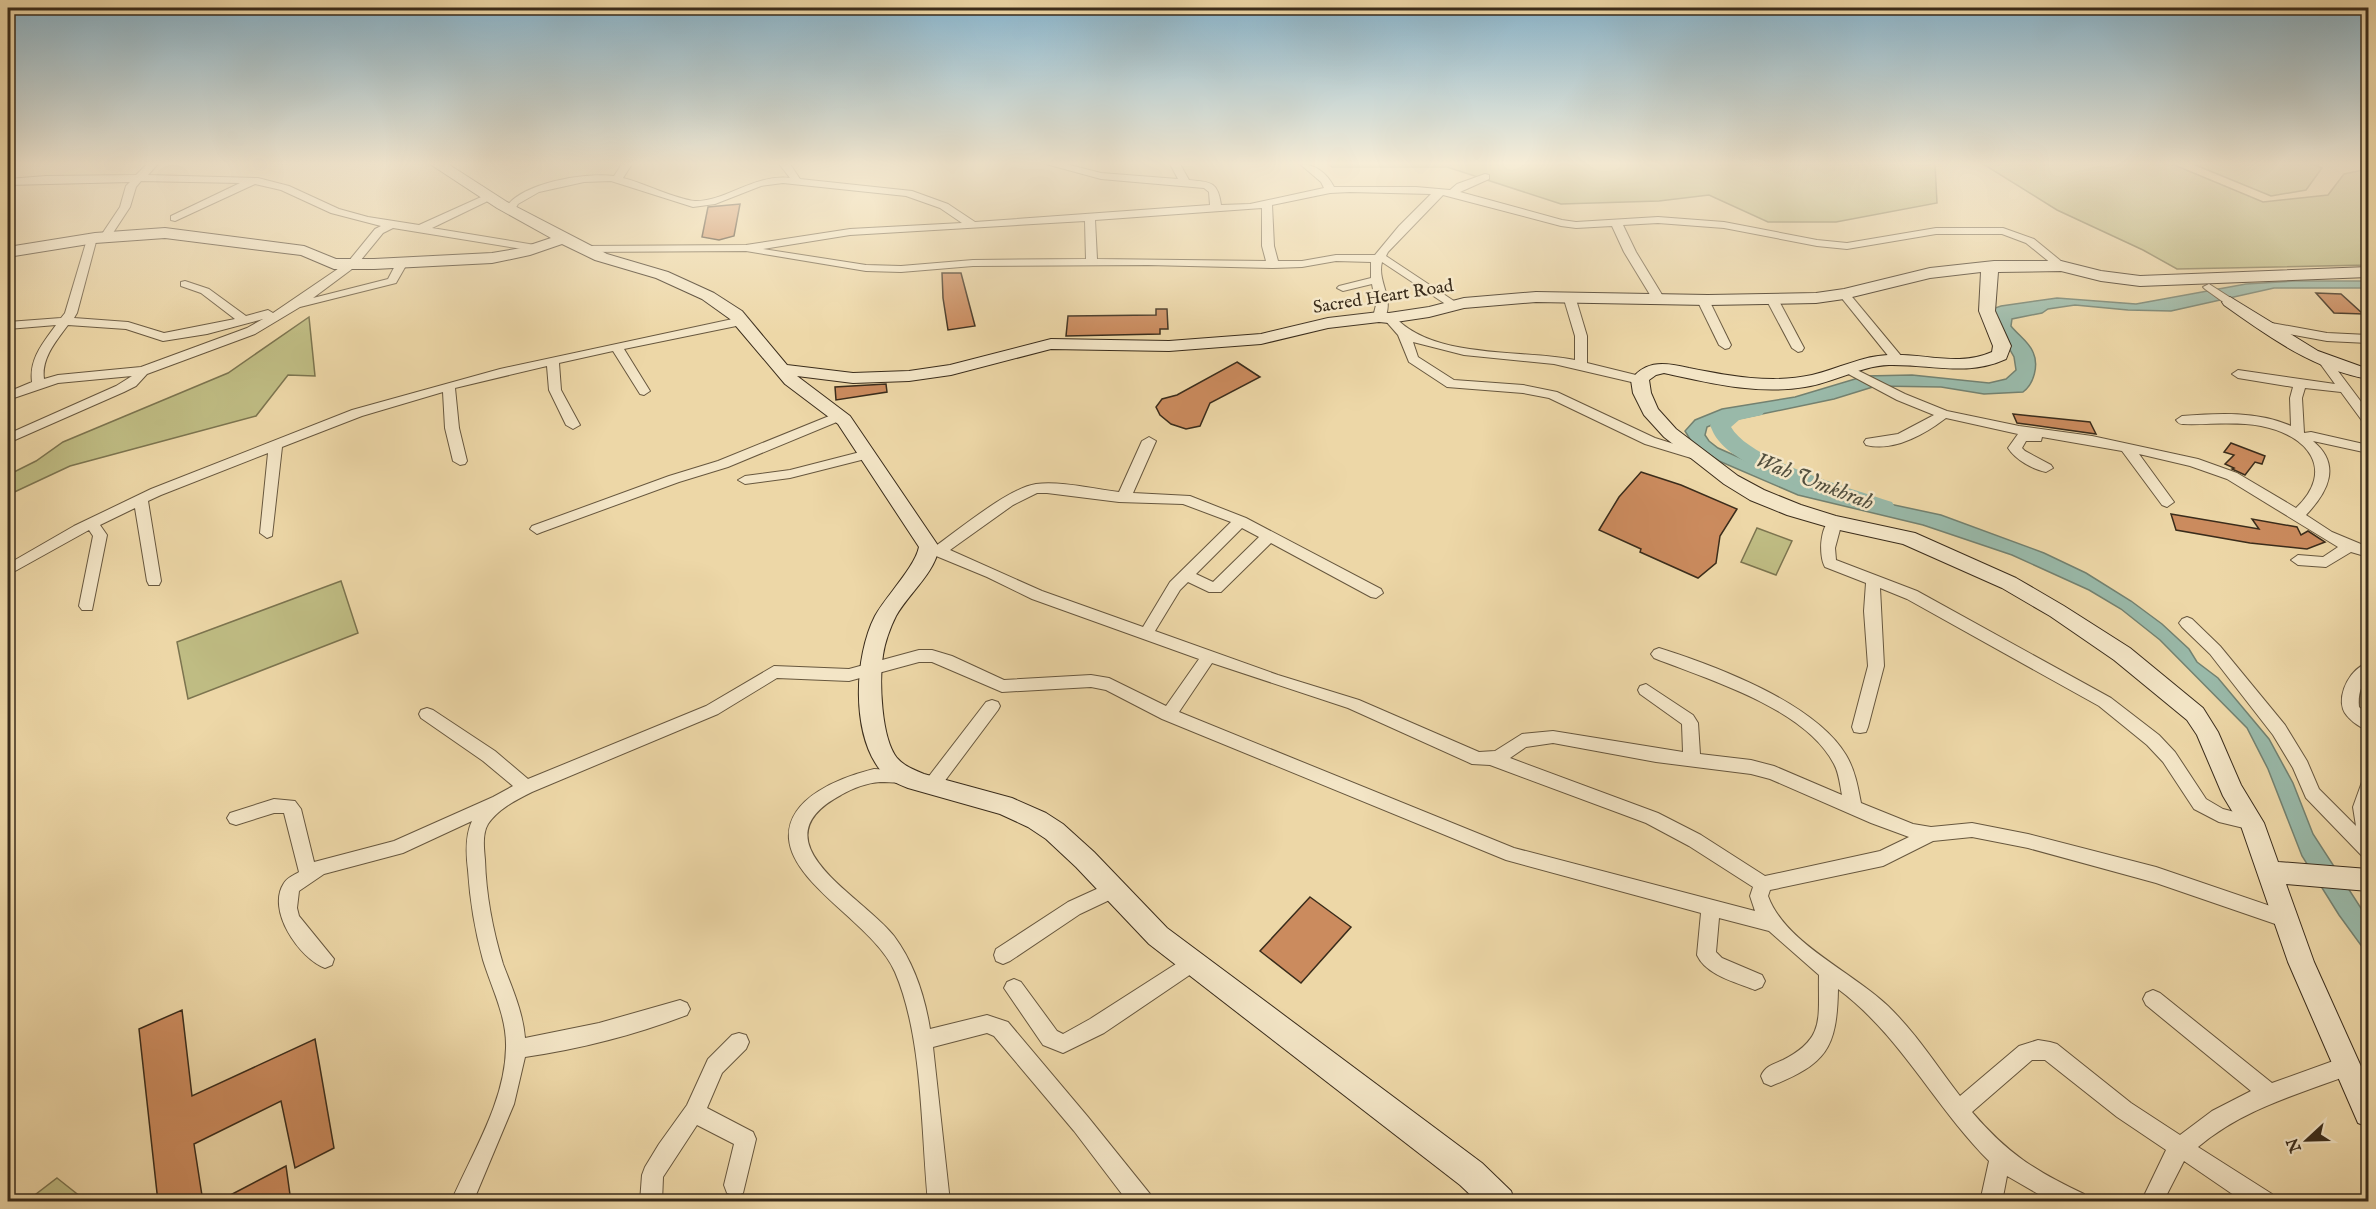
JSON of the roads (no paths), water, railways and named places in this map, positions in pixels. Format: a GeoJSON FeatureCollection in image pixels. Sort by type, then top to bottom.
{"type":"FeatureCollection","features":[{"type":"Feature","properties":{"kind":"street"},"geometry":{"type":"LineString","coordinates":[[39,384],[37,372],[43,351],[71,313],[73,297],[98,238],[115,220]]}},
{"type":"Feature","properties":{"kind":"street"},"geometry":{"type":"LineString","coordinates":[[370,220],[535,248]]}},
{"type":"Feature","properties":{"kind":"street"},"geometry":{"type":"LineString","coordinates":[[422,228],[438,220]]}},
{"type":"Feature","properties":{"kind":"street"},"geometry":{"type":"LineString","coordinates":[[530,220],[562,239],[601,257],[662,274],[708,296],[742,321],[781,369],[839,416],[934,549],[1037,595],[1353,704],[1478,759],[1502,756],[1522,741],[1542,737],[1751,767],[1774,773],[1853,808],[1913,831],[1931,834],[1972,830],[2028,841],[2156,875],[2284,919]]}},
{"type":"Feature","properties":{"kind":"street"},"geometry":{"type":"LineString","coordinates":[[965,220],[973,226]]}},
{"type":"Feature","properties":{"kind":"street"},"geometry":{"type":"LineString","coordinates":[[583,249],[746,248],[850,232],[1055,220]]}},
{"type":"Feature","properties":{"kind":"street"},"geometry":{"type":"LineString","coordinates":[[1090,220],[1092,262]]}},
{"type":"Feature","properties":{"kind":"street"},"geometry":{"type":"LineString","coordinates":[[1267,220],[1268,246],[1273,266]]}},
{"type":"Feature","properties":{"kind":"street"},"geometry":{"type":"LineString","coordinates":[[1414,220],[1389,242],[1376,260],[1376,280],[1384,318],[1404,335],[1433,344],[1473,352],[1551,360],[1640,380]]}},
{"type":"Feature","properties":{"kind":"street"},"geometry":{"type":"LineString","coordinates":[[1551,220],[1576,225],[1640,220]]}},
{"type":"Feature","properties":{"kind":"street"},"geometry":{"type":"LineString","coordinates":[[1664,220],[1724,225],[1817,243],[1847,246],[1929,232],[2002,231],[2030,241],[2061,266]]}},
{"type":"Feature","properties":{"kind":"street"},"geometry":{"type":"LineString","coordinates":[[1615,221],[1630,252],[1658,298]]}},
{"type":"Feature","properties":{"kind":"street"},"geometry":{"type":"LineString","coordinates":[[8,396],[39,384],[75,377],[143,370],[251,331],[292,307],[352,264],[369,241],[391,224]]}},
{"type":"Feature","properties":{"kind":"street"},"geometry":{"type":"LineString","coordinates":[[8,252],[98,238],[182,234],[304,251],[334,264],[352,264],[492,258],[562,239]]}},
{"type":"Feature","properties":{"kind":"street"},"geometry":{"type":"LineString","coordinates":[[746,248],[783,256],[889,269],[973,263],[1092,262],[1273,266],[1336,258],[1376,260],[1390,262],[1454,305]]}},
{"type":"Feature","properties":{"kind":"street"},"geometry":{"type":"LineString","coordinates":[[8,325],[65,321],[128,326],[163,337],[245,321],[392,281],[402,262]]}},
{"type":"Feature","properties":{"kind":"street"},"geometry":{"type":"LineString","coordinates":[[1640,380],[1649,371],[1664,368],[1740,384],[1784,384],[1852,372],[1876,361],[1898,360],[1971,365],[1984,362],[2000,354],[2002,346],[1987,311],[1988,273],[1994,266]]}},
{"type":"Feature","properties":{"kind":"street","name":"Sacred Heart Road"},"geometry":{"type":"LineString","coordinates":[[781,369],[853,378],[909,376],[951,370],[1042,345],[1169,346],[1261,339],[1315,325],[1384,318],[1454,305],[1536,297],[1703,300],[1816,298],[1844,294],[1930,273],[1994,266],[2061,266],[2101,276],[2140,281],[2201,284],[2300,273],[2368,272]]}},
{"type":"Feature","properties":{"kind":"street"},"geometry":{"type":"LineString","coordinates":[[1343,288],[1376,280]]}},
{"type":"Feature","properties":{"kind":"street"},"geometry":{"type":"LineString","coordinates":[[185,284],[205,291],[245,321]]}},
{"type":"Feature","properties":{"kind":"street"},"geometry":{"type":"LineString","coordinates":[[2201,284],[2325,362],[2368,374]]}},
{"type":"Feature","properties":{"kind":"street"},"geometry":{"type":"LineString","coordinates":[[1844,294],[1898,360]]}},
{"type":"Feature","properties":{"kind":"street"},"geometry":{"type":"LineString","coordinates":[[1569,297],[1581,336],[1581,366]]}},
{"type":"Feature","properties":{"kind":"street"},"geometry":{"type":"LineString","coordinates":[[1772,299],[1798,348]]}},
{"type":"Feature","properties":{"kind":"street"},"geometry":{"type":"LineString","coordinates":[[1703,300],[1725,345]]}},
{"type":"Feature","properties":{"kind":"street"},"geometry":{"type":"LineString","coordinates":[[8,570],[91,523],[141,499],[357,413],[553,361],[742,321]]}},
{"type":"Feature","properties":{"kind":"street"},"geometry":{"type":"LineString","coordinates":[[2266,326],[2327,337],[2368,339]]}},
{"type":"Feature","properties":{"kind":"street"},"geometry":{"type":"LineString","coordinates":[[1404,335],[1413,359],[1451,384],[1523,389],[1553,395],[1650,441],[1704,458]]}},
{"type":"Feature","properties":{"kind":"street"},"geometry":{"type":"LineString","coordinates":[[617,347],[644,391]]}},
{"type":"Feature","properties":{"kind":"street"},"geometry":{"type":"LineString","coordinates":[[553,361],[555,390],[573,425]]}},
{"type":"Feature","properties":{"kind":"street"},"geometry":{"type":"LineString","coordinates":[[2325,362],[2368,419]]}},
{"type":"Feature","properties":{"kind":"street"},"geometry":{"type":"LineString","coordinates":[[8,440],[126,386],[143,370]]}},
{"type":"Feature","properties":{"kind":"street"},"geometry":{"type":"LineString","coordinates":[[1852,372],[1880,387],[1944,414],[2193,462],[2232,476],[2298,514],[2326,534],[2349,546],[2368,552]]}},
{"type":"Feature","properties":{"kind":"street"},"geometry":{"type":"LineString","coordinates":[[2238,374],[2300,384],[2345,388]]}},
{"type":"Feature","properties":{"kind":"street"},"geometry":{"type":"LineString","coordinates":[[1640,380],[1642,393],[1650,411],[1659,422],[1670,434],[1731,480],[1757,495],[1835,522],[1908,538],[1937,549],[2009,584],[2057,611],[2122,654],[2181,700],[2202,723],[2231,789],[2252,823],[2284,919],[2368,1113]]}},
{"type":"Feature","properties":{"kind":"street"},"geometry":{"type":"LineString","coordinates":[[2298,514],[2320,489],[2323,468],[2313,447],[2304,435],[2296,398],[2300,384]]}},
{"type":"Feature","properties":{"kind":"street"},"geometry":{"type":"LineString","coordinates":[[449,387],[452,428],[460,461]]}},
{"type":"Feature","properties":{"kind":"street"},"geometry":{"type":"LineString","coordinates":[[1872,442],[1903,439],[1944,414]]}},
{"type":"Feature","properties":{"kind":"street"},"geometry":{"type":"LineString","coordinates":[[537,529],[674,479],[723,464],[839,416]]}},
{"type":"Feature","properties":{"kind":"street"},"geometry":{"type":"LineString","coordinates":[[2182,420],[2213,417],[2241,419],[2368,449]]}},
{"type":"Feature","properties":{"kind":"street"},"geometry":{"type":"LineString","coordinates":[[2046,468],[2016,451],[2019,439],[2028,437],[2057,440],[2066,436]]}},
{"type":"Feature","properties":{"kind":"street"},"geometry":{"type":"LineString","coordinates":[[1124,497],[1149,441]]}},
{"type":"Feature","properties":{"kind":"street"},"geometry":{"type":"LineString","coordinates":[[267,533],[275,446]]}},
{"type":"Feature","properties":{"kind":"street"},"geometry":{"type":"LineString","coordinates":[[2127,448],[2167,502]]}},
{"type":"Feature","properties":{"kind":"street"},"geometry":{"type":"LineString","coordinates":[[745,480],[800,472],[868,454]]}},
{"type":"Feature","properties":{"kind":"street"},"geometry":{"type":"LineString","coordinates":[[1376,593],[1241,521],[1185,499],[1124,497],[1047,488],[1034,489],[1008,502],[934,549],[884,617],[874,642],[869,671],[877,738],[885,759],[892,768],[906,776],[991,801],[1038,821],[1068,843],[1141,922],[1316,1058],[1471,1174],[1500,1202]]}},
{"type":"Feature","properties":{"kind":"street"},"geometry":{"type":"LineString","coordinates":[[141,499],[154,581]]}},
{"type":"Feature","properties":{"kind":"street"},"geometry":{"type":"LineString","coordinates":[[1146,634],[1175,586],[1241,521]]}},
{"type":"Feature","properties":{"kind":"street"},"geometry":{"type":"LineString","coordinates":[[1835,522],[1826,557],[1830,563],[1912,595],[2105,702],[2154,740],[2169,757],[2200,804],[2219,815],[2252,823]]}},
{"type":"Feature","properties":{"kind":"street"},"geometry":{"type":"LineString","coordinates":[[87,606],[100,535],[91,523]]}},
{"type":"Feature","properties":{"kind":"street"},"geometry":{"type":"LineString","coordinates":[[1187,575],[1209,588],[1216,588],[1269,536]]}},
{"type":"Feature","properties":{"kind":"street"},"geometry":{"type":"LineString","coordinates":[[2298,560],[2326,562],[2349,546]]}},
{"type":"Feature","properties":{"kind":"street"},"geometry":{"type":"LineString","coordinates":[[1860,727],[1876,666],[1876,640],[1872,611],[1873,580]]}},
{"type":"Feature","properties":{"kind":"street"},"geometry":{"type":"LineString","coordinates":[[2187,623],[2215,650],[2279,730],[2301,766],[2312,793],[2367,850]]}},
{"type":"Feature","properties":{"kind":"street"},"geometry":{"type":"LineString","coordinates":[[1659,654],[1775,703],[1806,721],[1821,735],[1840,759],[1848,781],[1853,808]]}},
{"type":"Feature","properties":{"kind":"street"},"geometry":{"type":"LineString","coordinates":[[324,959],[297,931],[286,908],[287,894],[291,886],[319,867],[397,848],[526,787],[712,710],[774,672],[849,675],[919,656],[932,656],[946,660],[1002,686],[1091,681],[1109,684],[1132,694],[1168,715],[1512,855],[1773,924]]}},
{"type":"Feature","properties":{"kind":"street"},"geometry":{"type":"LineString","coordinates":[[1168,715],[1209,656]]}},
{"type":"Feature","properties":{"kind":"street"},"geometry":{"type":"LineString","coordinates":[[2368,669],[2354,681],[2350,699],[2351,708],[2368,724]]}},
{"type":"Feature","properties":{"kind":"street"},"geometry":{"type":"LineString","coordinates":[[1647,690],[1690,723],[1692,760]]}},
{"type":"Feature","properties":{"kind":"street"},"geometry":{"type":"LineString","coordinates":[[932,785],[993,706]]}},
{"type":"Feature","properties":{"kind":"street"},"geometry":{"type":"LineString","coordinates":[[427,714],[489,756],[526,787]]}},
{"type":"Feature","properties":{"kind":"street"},"geometry":{"type":"LineString","coordinates":[[1492,759],[1603,798],[1653,819],[1704,846],[1763,884]]}},
{"type":"Feature","properties":{"kind":"street"},"geometry":{"type":"LineString","coordinates":[[906,776],[873,777],[831,793],[804,814],[798,826],[798,841],[806,859],[822,879],[877,928],[894,952],[908,982],[924,1040],[939,1202]]}},
{"type":"Feature","properties":{"kind":"street"},"geometry":{"type":"LineString","coordinates":[[2367,850],[2361,807],[2368,788]]}},
{"type":"Feature","properties":{"kind":"street"},"geometry":{"type":"LineString","coordinates":[[462,1202],[496,1123],[512,1077],[517,1049],[515,1028],[486,933],[477,878],[475,846],[478,828],[488,812],[503,799]]}},
{"type":"Feature","properties":{"kind":"street"},"geometry":{"type":"LineString","coordinates":[[236,818],[274,806],[289,806],[292,809],[308,873]]}},
{"type":"Feature","properties":{"kind":"street"},"geometry":{"type":"LineString","coordinates":[[1931,834],[1883,858],[1763,884],[1757,889],[1757,898],[1773,924],[1829,972],[1882,1012],[1908,1042],[1958,1110],[2000,1157],[2018,1171],[2076,1202]]}},
{"type":"Feature","properties":{"kind":"street"},"geometry":{"type":"LineString","coordinates":[[2270,872],[2365,880]]}},
{"type":"Feature","properties":{"kind":"street"},"geometry":{"type":"LineString","coordinates":[[1003,955],[1074,908],[1112,890]]}},
{"type":"Feature","properties":{"kind":"street"},"geometry":{"type":"LineString","coordinates":[[1711,908],[1706,955],[1715,964],[1755,981]]}},
{"type":"Feature","properties":{"kind":"street"},"geometry":{"type":"LineString","coordinates":[[1014,988],[1050,1038],[1063,1044],[1097,1026],[1193,962]]}},
{"type":"Feature","properties":{"kind":"street"},"geometry":{"type":"LineString","coordinates":[[1771,1076],[1811,1054],[1820,1045],[1825,1033],[1829,972]]}},
{"type":"Feature","properties":{"kind":"street"},"geometry":{"type":"LineString","coordinates":[[2153,999],[2269,1093]]}},
{"type":"Feature","properties":{"kind":"street"},"geometry":{"type":"LineString","coordinates":[[517,1049],[596,1035],[680,1010]]}},
{"type":"Feature","properties":{"kind":"street"},"geometry":{"type":"LineString","coordinates":[[924,1040],[987,1024],[1001,1029],[1048,1088],[1081,1124],[1142,1202]]}},
{"type":"Feature","properties":{"kind":"street"},"geometry":{"type":"LineString","coordinates":[[651,1202],[652,1175],[666,1150],[694,1112],[715,1066],[740,1042]]}},
{"type":"Feature","properties":{"kind":"street"},"geometry":{"type":"LineString","coordinates":[[1958,1110],[2026,1053],[2038,1049],[2050,1052],[2124,1110],[2264,1202]]}},
{"type":"Feature","properties":{"kind":"street"},"geometry":{"type":"LineString","coordinates":[[2152,1202],[2182,1147],[2226,1114],[2269,1093],[2347,1066]]}},
{"type":"Feature","properties":{"kind":"street"},"geometry":{"type":"LineString","coordinates":[[694,1112],[746,1139],[735,1185]]}},
{"type":"Feature","properties":{"kind":"street"},"geometry":{"type":"LineString","coordinates":[[1990,1202],[2000,1157]]}},
{"type":"Feature","properties":{"kind":"waterway","name":"Wah Umkhrah"},"geometry":{"type":"LineString","coordinates":[[1755,411],[1733,415],[1720,425],[1727,438],[1743,451],[1792,475],[1884,507]]}}]}
